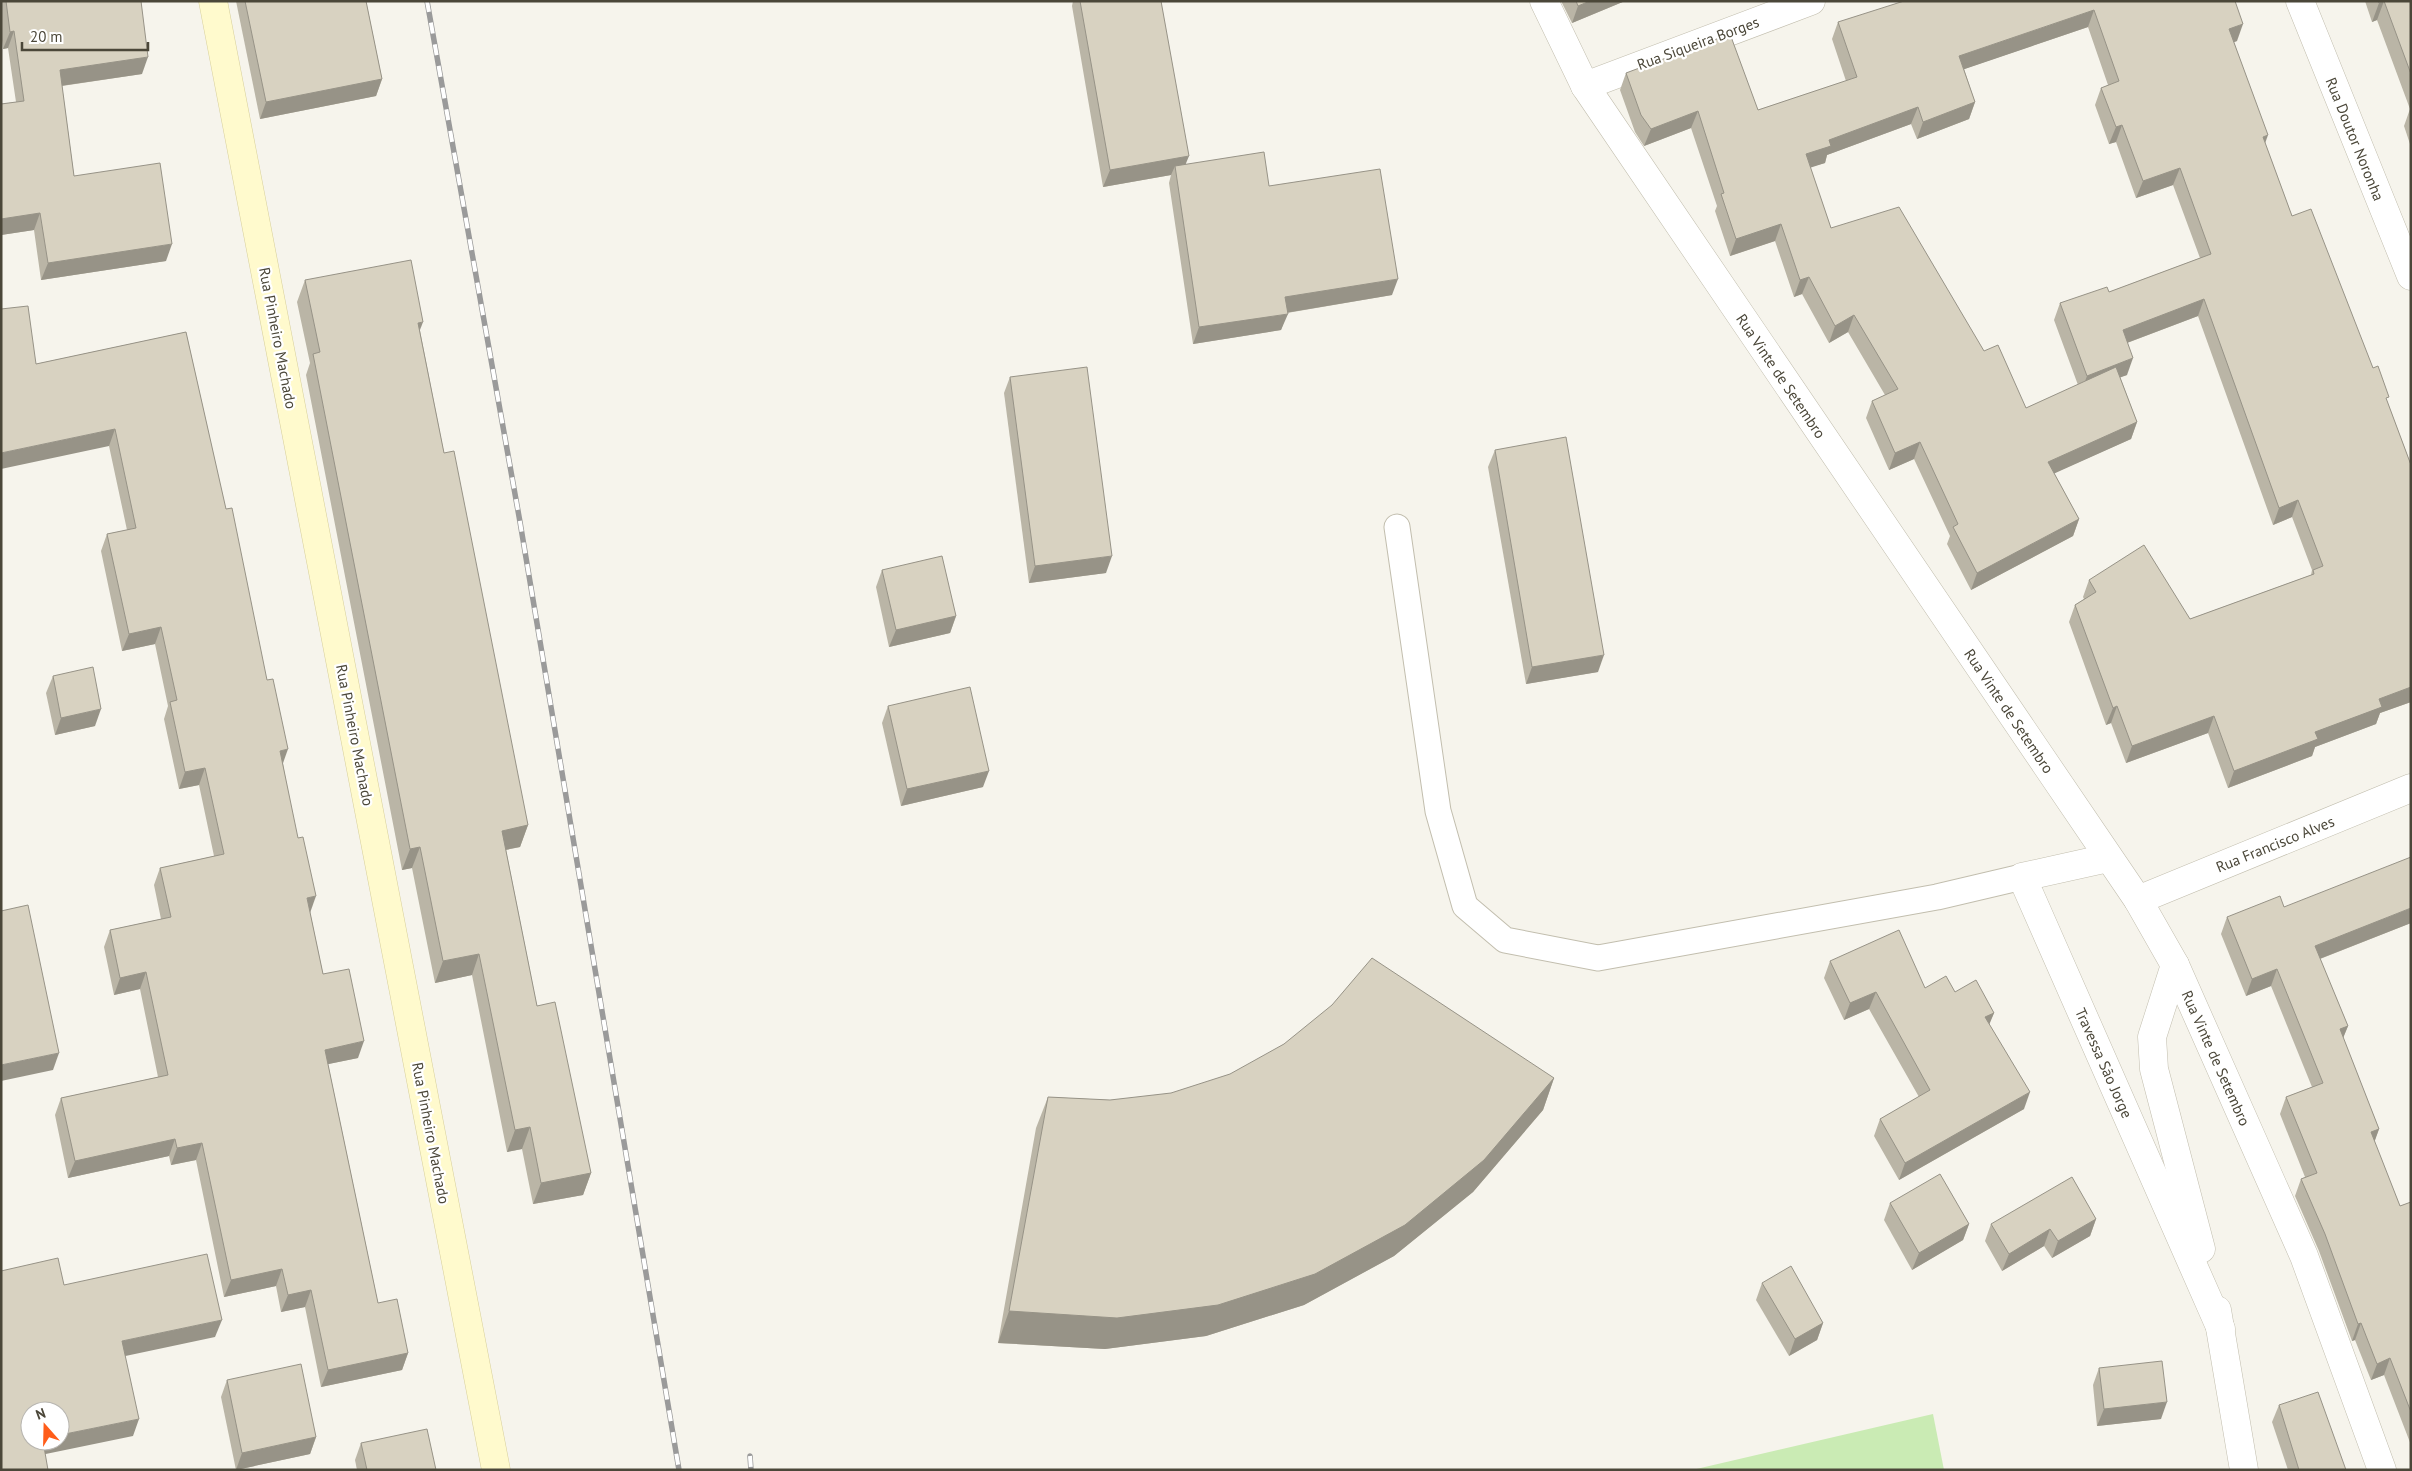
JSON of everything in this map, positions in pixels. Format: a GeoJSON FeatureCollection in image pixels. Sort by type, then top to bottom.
{"type":"FeatureCollection","features":[{"type":"Feature","properties":{"kind":"main road","name":"Rua Pinheiro Machado"},"geometry":{"type":"LineString","coordinates":[[213,1],[496,1470]]}},
{"type":"Feature","properties":{"kind":"street","name":"Rua Vinte de Setembro"},"geometry":{"type":"LineString","coordinates":[[1544,1],[1585,86],[2138,900],[2175,965],[2304,1256],[2382,1470]]}},
{"type":"Feature","properties":{"kind":"street","name":"Rua Siqueira Borges"},"geometry":{"type":"LineString","coordinates":[[1585,86],[1811,1]]}},
{"type":"Feature","properties":{"kind":"street","name":"Rua Doutor Noronha"},"geometry":{"type":"LineString","coordinates":[[2300,1],[2411,276]]}},
{"type":"Feature","properties":{"kind":"street","name":"Rua Francisco Alves"},"geometry":{"type":"LineString","coordinates":[[2138,900],[2411,788]]}},
{"type":"Feature","properties":{"kind":"street"},"geometry":{"type":"LineString","coordinates":[[2022,877],[2108,858]]}},
{"type":"Feature","properties":{"kind":"street","name":"Travessa São Jorge"},"geometry":{"type":"LineString","coordinates":[[2022,877],[2221,1328]]}},
{"type":"Feature","properties":{"kind":"street","name":"Travessa São Jorge"},"geometry":{"type":"LineString","coordinates":[[2175,965],[2152,1037],[2154,1069],[2221,1328],[2244,1470]]}},
{"type":"Feature","properties":{"kind":"lane"},"geometry":{"type":"LineString","coordinates":[[1397,527],[1438,811],[1465,906],[1505,940],[1598,958],[1937,897],[2022,877]]}},
{"type":"Feature","properties":{"kind":"green space"},"geometry":{"type":"Polygon","coordinates":[[[1933,1414],[1944,1470],[1692,1470],[1933,1414]]]}},
{"type":"Feature","properties":{"kind":"building"},"geometry":{"type":"Polygon","coordinates":[[[6,1],[141,1],[148,57],[60,70],[74,176],[160,163],[172,244],[48,263],[40,213],[1,219],[1,104],[24,101],[14,31],[10,32],[6,1]]]}},
{"type":"Feature","properties":{"kind":"building"},"geometry":{"type":"Polygon","coordinates":[[[245,1],[366,1],[382,79],[266,102],[245,1]]]}},
{"type":"Feature","properties":{"kind":"building"},"geometry":{"type":"Polygon","coordinates":[[[1080,1],[1161,1],[1189,156],[1110,170],[1080,1]]]}},
{"type":"Feature","properties":{"kind":"building"},"geometry":{"type":"Polygon","coordinates":[[[1576,1],[1590,1],[1578,6],[1576,1]]]}},
{"type":"Feature","properties":{"kind":"building"},"geometry":{"type":"Polygon","coordinates":[[[1904,1],[2235,1],[2243,24],[2229,29],[2268,135],[2263,137],[2292,216],[2311,209],[2373,368],[2378,366],[2389,397],[2386,398],[2411,465],[2411,687],[2379,699],[2382,707],[2315,732],[2318,739],[2234,771],[2214,716],[2132,746],[2117,706],[2113,708],[2075,605],[2096,592],[2089,580],[2144,545],[2190,619],[2314,574],[2313,570],[2323,566],[2298,500],[2279,508],[2204,299],[2123,330],[2133,358],[2087,376],[2060,303],[2107,287],[2109,292],[2211,254],[2180,168],[2143,181],[2122,125],[2116,127],[2101,88],[2119,81],[2094,10],[1959,56],[1975,102],[1923,122],[1918,107],[1829,140],[1831,146],[1806,154],[1831,228],[1899,207],[1984,351],[1998,345],[2026,408],[2116,367],[2137,422],[2048,462],[2079,519],[1977,573],[1953,527],[1958,524],[1920,442],[1895,453],[1872,401],[1898,389],[1854,315],[1835,326],[1809,277],[1800,280],[1781,224],[1736,239],[1721,194],[1724,193],[1698,111],[1651,129],[1641,115],[1626,73],[1730,34],[1758,110],[1857,77],[1838,22],[1904,1]]]}},
{"type":"Feature","properties":{"kind":"building"},"geometry":{"type":"Polygon","coordinates":[[[2384,1],[2411,1],[2411,74],[2384,1]]]}},
{"type":"Feature","properties":{"kind":"building"},"geometry":{"type":"Polygon","coordinates":[[[1264,152],[1269,186],[1380,169],[1398,279],[1285,297],[1288,314],[1199,327],[1175,166],[1264,152]]]}},
{"type":"Feature","properties":{"kind":"building"},"geometry":{"type":"Polygon","coordinates":[[[411,260],[423,322],[418,323],[444,453],[454,451],[528,825],[502,831],[537,1006],[555,1002],[591,1173],[541,1183],[530,1127],[515,1130],[479,954],[443,961],[420,847],[410,849],[313,354],[320,352],[305,280],[411,260]]]}},
{"type":"Feature","properties":{"kind":"building"},"geometry":{"type":"Polygon","coordinates":[[[28,306],[36,364],[186,332],[226,509],[232,508],[267,680],[273,679],[288,749],[280,751],[298,838],[303,837],[316,896],[307,898],[323,974],[349,969],[364,1041],[325,1050],[378,1303],[397,1299],[408,1353],[328,1370],[311,1290],[288,1295],[282,1269],[231,1280],[202,1143],[177,1148],[175,1139],[75,1161],[61,1098],[168,1075],[146,972],[120,978],[110,930],[171,917],[160,868],[224,854],[205,768],[185,772],[170,702],[177,700],[161,627],[129,634],[107,534],[136,528],[115,429],[1,453],[1,309],[28,306]]]}},
{"type":"Feature","properties":{"kind":"building"},"geometry":{"type":"Polygon","coordinates":[[[1087,367],[1112,556],[1035,566],[1010,377],[1087,367]]]}},
{"type":"Feature","properties":{"kind":"building"},"geometry":{"type":"Polygon","coordinates":[[[1566,437],[1604,655],[1532,667],[1495,450],[1566,437]]]}},
{"type":"Feature","properties":{"kind":"building"},"geometry":{"type":"Polygon","coordinates":[[[942,556],[956,616],[896,630],[882,570],[942,556]]]}},
{"type":"Feature","properties":{"kind":"building"},"geometry":{"type":"Polygon","coordinates":[[[93,667],[101,709],[61,718],[53,676],[93,667]]]}},
{"type":"Feature","properties":{"kind":"building"},"geometry":{"type":"Polygon","coordinates":[[[970,687],[989,771],[907,789],[888,706],[970,687]]]}},
{"type":"Feature","properties":{"kind":"building"},"geometry":{"type":"Polygon","coordinates":[[[2411,857],[2411,908],[2315,946],[2348,1026],[2340,1029],[2379,1129],[2371,1132],[2400,1206],[2411,1202],[2411,1412],[2390,1358],[2377,1364],[2361,1323],[2358,1324],[2325,1234],[2301,1179],[2317,1173],[2286,1097],[2323,1083],[2277,969],[2252,979],[2227,917],[2280,896],[2284,907],[2411,857]]]}},
{"type":"Feature","properties":{"kind":"building"},"geometry":{"type":"Polygon","coordinates":[[[28,905],[59,1053],[1,1065],[1,911],[28,905]]]}},
{"type":"Feature","properties":{"kind":"building"},"geometry":{"type":"Polygon","coordinates":[[[1899,930],[1925,988],[1946,976],[1955,992],[1976,980],[1994,1013],[1985,1017],[2030,1092],[1905,1163],[1880,1119],[1930,1090],[1876,992],[1850,1003],[1830,961],[1899,930]]]}},
{"type":"Feature","properties":{"kind":"building"},"geometry":{"type":"Polygon","coordinates":[[[1372,958],[1554,1078],[1484,1160],[1405,1225],[1315,1274],[1218,1305],[1117,1318],[1009,1311],[1048,1097],[1110,1100],[1171,1093],[1230,1074],[1284,1044],[1332,1005],[1372,958]]]}},
{"type":"Feature","properties":{"kind":"building"},"geometry":{"type":"Polygon","coordinates":[[[1940,1174],[1969,1224],[1919,1253],[1890,1203],[1940,1174]]]}},
{"type":"Feature","properties":{"kind":"building"},"geometry":{"type":"Polygon","coordinates":[[[2072,1177],[2096,1219],[2058,1241],[2050,1229],[2009,1254],[1991,1224],[2072,1177]]]}},
{"type":"Feature","properties":{"kind":"building"},"geometry":{"type":"Polygon","coordinates":[[[207,1254],[222,1320],[122,1341],[139,1419],[70,1433],[70,1401],[20,1401],[20,1451],[45,1451],[48,1470],[1,1470],[1,1271],[58,1258],[64,1285],[207,1254]]]}},
{"type":"Feature","properties":{"kind":"building"},"geometry":{"type":"Polygon","coordinates":[[[1791,1266],[1823,1323],[1795,1339],[1762,1283],[1791,1266]]]}},
{"type":"Feature","properties":{"kind":"building"},"geometry":{"type":"Polygon","coordinates":[[[2162,1361],[2167,1402],[2104,1409],[2099,1368],[2162,1361]]]}},
{"type":"Feature","properties":{"kind":"building"},"geometry":{"type":"Polygon","coordinates":[[[301,1364],[316,1437],[242,1453],[227,1380],[301,1364]]]}},
{"type":"Feature","properties":{"kind":"building"},"geometry":{"type":"Polygon","coordinates":[[[2318,1392],[2346,1470],[2299,1470],[2279,1405],[2318,1392]]]}},
{"type":"Feature","properties":{"kind":"building"},"geometry":{"type":"Polygon","coordinates":[[[427,1429],[436,1470],[367,1470],[361,1443],[427,1429]]]}},
{"type":"Feature","properties":{"kind":"railway"},"geometry":{"type":"LineString","coordinates":[[427,1],[520,522],[679,1470]]}},
{"type":"Feature","properties":{"kind":"railway"},"geometry":{"type":"LineString","coordinates":[[750,1456],[751,1470]]}}]}
